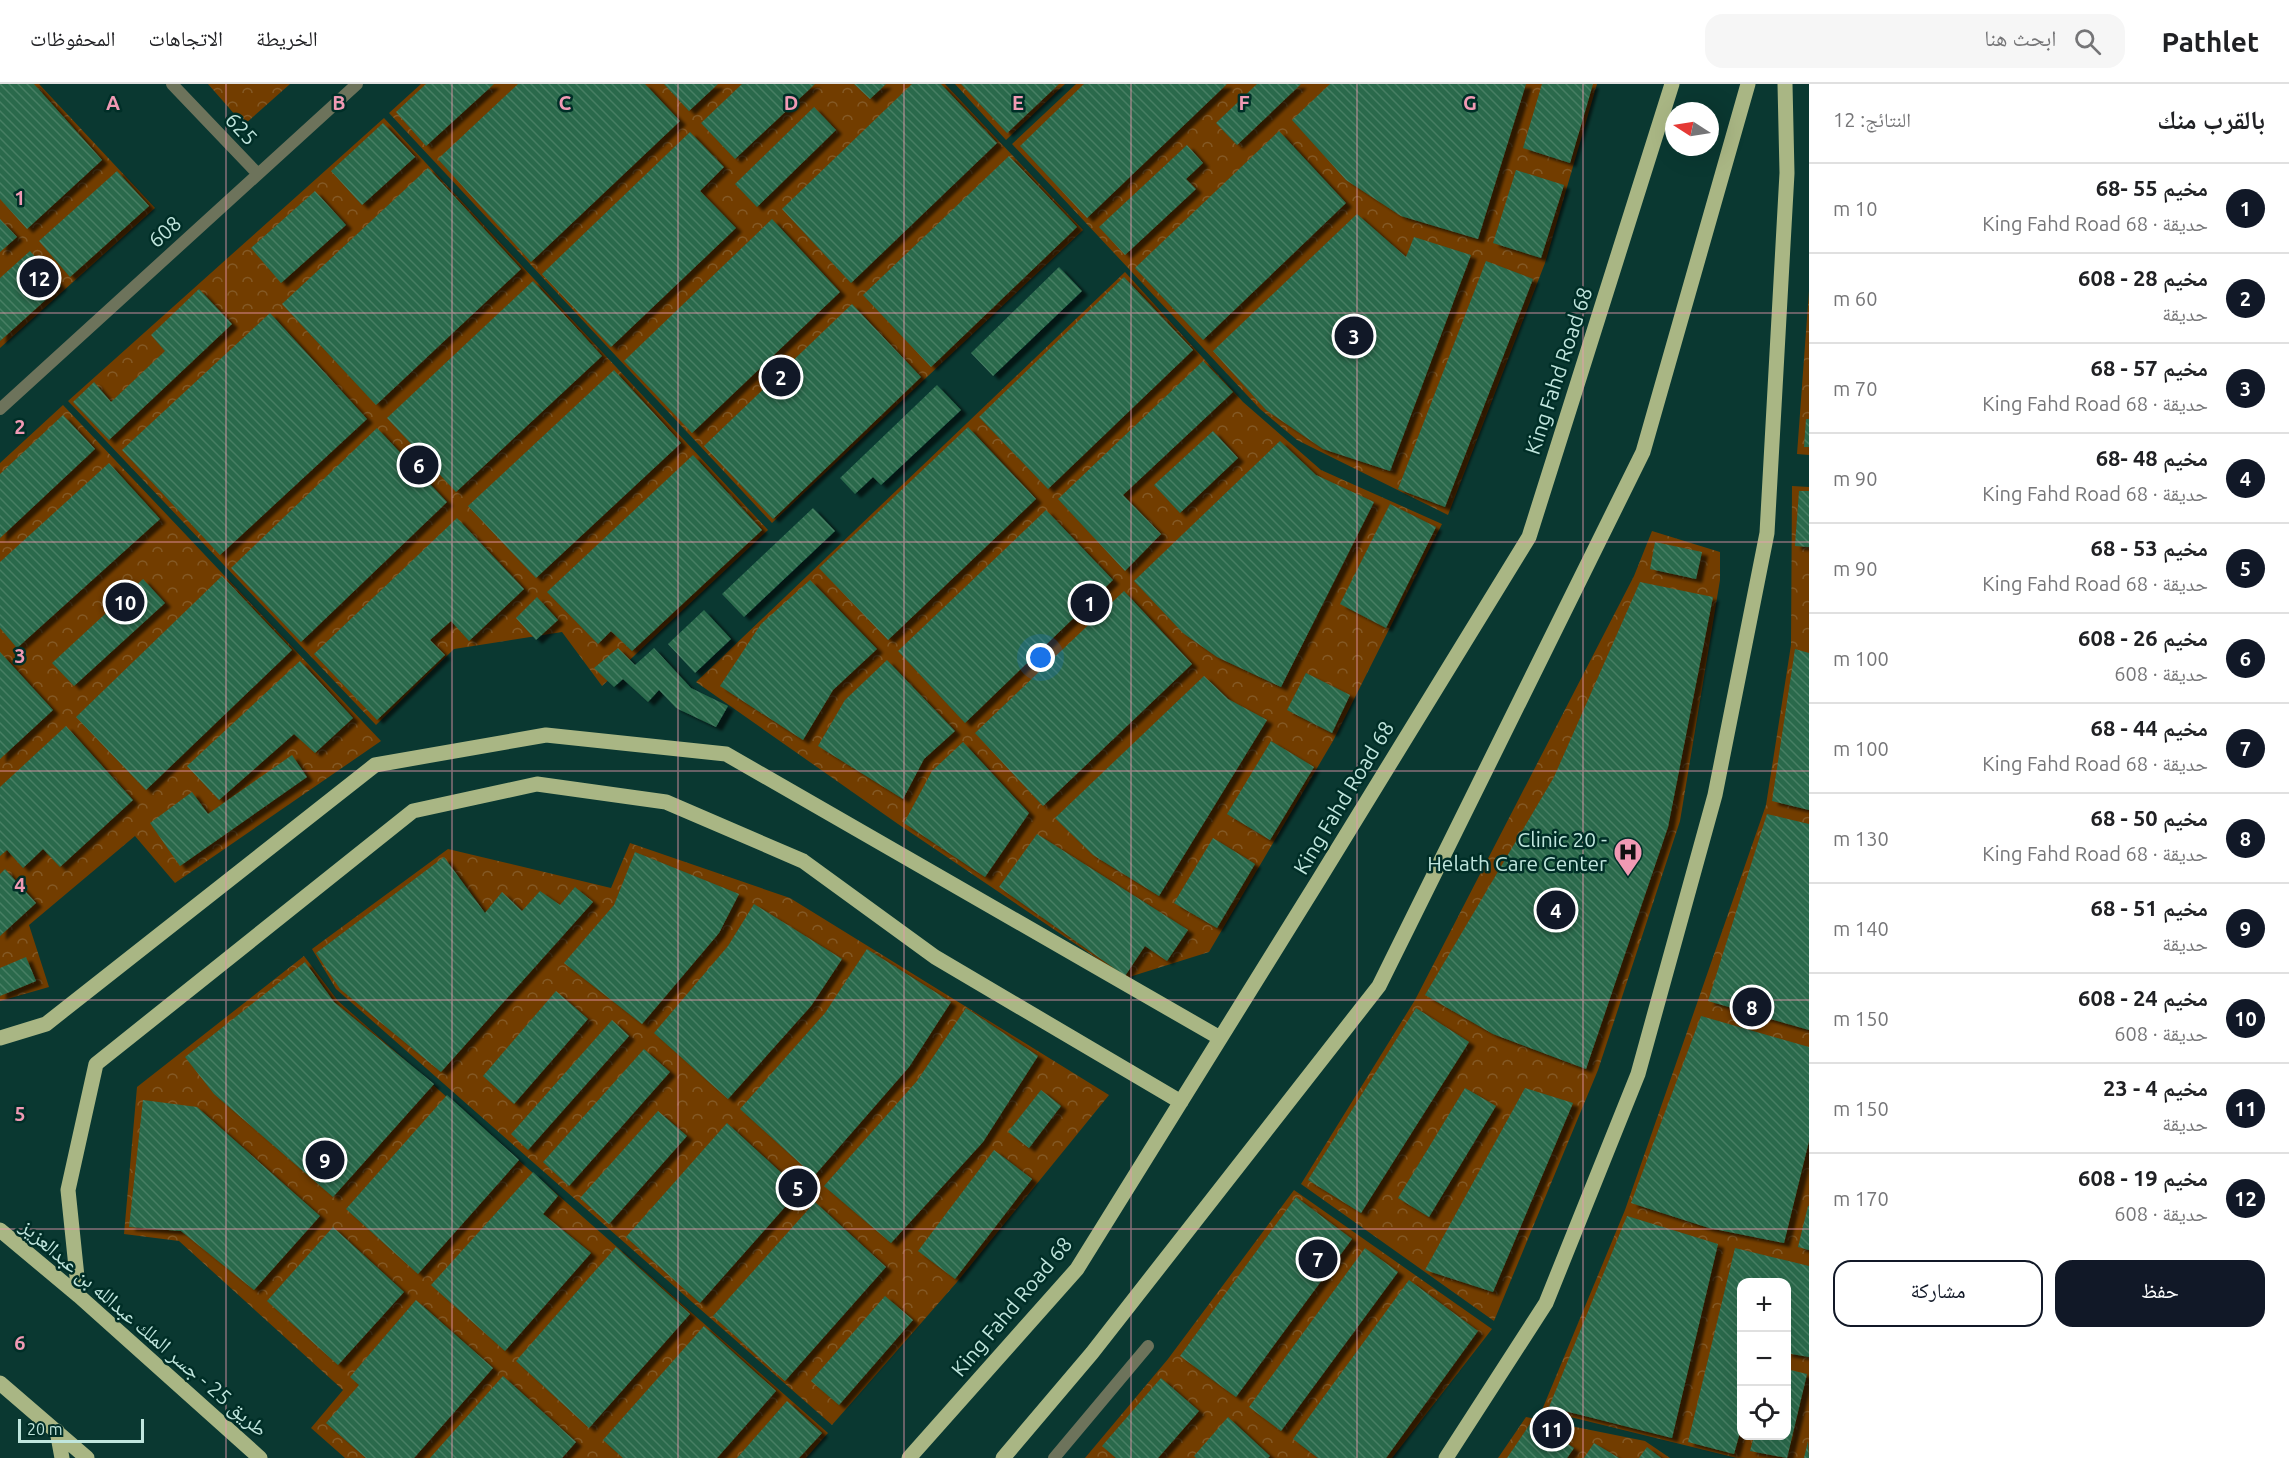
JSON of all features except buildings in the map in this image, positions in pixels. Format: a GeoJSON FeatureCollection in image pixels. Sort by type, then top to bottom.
{"type":"FeatureCollection","features":[{"type":"Feature","properties":{"kind":"main road","name":"King Fahd Road 68"},"geometry":{"type":"LineString","coordinates":[[909,1458],[1077,1269],[1529,537],[1672,84]]}},
{"type":"Feature","properties":{"kind":"main road"},"geometry":{"type":"LineString","coordinates":[[1003,1458],[1092,1353],[1379,986],[1643,452],[1748,84]]}},
{"type":"Feature","properties":{"kind":"main road"},"geometry":{"type":"LineString","coordinates":[[1446,1458],[1546,1303],[1638,1074],[1715,795],[1767,533],[1786,173],[1785,84]]}},
{"type":"Feature","properties":{"kind":"main road"},"geometry":{"type":"LineString","coordinates":[[0,1038],[46,1024],[375,765],[546,735],[726,754],[1220,1038]]}},
{"type":"Feature","properties":{"kind":"main road"},"geometry":{"type":"LineString","coordinates":[[79,1296],[68,1190],[96,1064],[412,811],[537,784],[666,802],[803,861],[934,957],[1181,1102]]}},
{"type":"Feature","properties":{"kind":"main road","name":"طريق 25 - جسر الملك عبدالله بن عبدالعزيز"},"geometry":{"type":"LineString","coordinates":[[0,1230],[79,1296],[260,1458]]}},
{"type":"Feature","properties":{"kind":"main road"},"geometry":{"type":"LineString","coordinates":[[0,1383],[87,1458]]}},
{"type":"Feature","properties":{"kind":"main road"},"geometry":{"type":"LineString","coordinates":[[57,1431],[62,1458]]}},
{"type":"Feature","properties":{"kind":"street","name":"625"},"geometry":{"type":"LineString","coordinates":[[172,84],[258,174]]}},
{"type":"Feature","properties":{"kind":"street","name":"608"},"geometry":{"type":"LineString","coordinates":[[0,409],[357,84]]}},
{"type":"Feature","properties":{"kind":"street"},"geometry":{"type":"LineString","coordinates":[[1054,1458],[1148,1346]]}},
{"type":"Feature","properties":{"kind":"green space"},"geometry":{"type":"Polygon","coordinates":[[[0,84],[39,84],[155,208],[0,348],[0,84]]]}},
{"type":"Feature","properties":{"kind":"green space"},"geometry":{"type":"Polygon","coordinates":[[[208,84],[290,84],[244,125],[208,84]]]}},
{"type":"Feature","properties":{"kind":"green space"},"geometry":{"type":"Polygon","coordinates":[[[421,84],[945,84],[1083,230],[772,523],[389,113],[421,84]]]}},
{"type":"Feature","properties":{"kind":"green space"},"geometry":{"type":"Polygon","coordinates":[[[955,84],[1065,84],[1006,140],[955,84]]]}},
{"type":"Feature","properties":{"kind":"green space"},"geometry":{"type":"Polygon","coordinates":[[[1076,84],[1597,84],[1545,263],[1448,515],[1297,440],[1260,409],[1012,144],[1076,84]]]}},
{"type":"Feature","properties":{"kind":"green space"},"geometry":{"type":"Polygon","coordinates":[[[384,118],[768,530],[602,686],[562,632],[454,649],[376,725],[68,401],[384,118]]]}},
{"type":"Feature","properties":{"kind":"green space"},"geometry":{"type":"Polygon","coordinates":[[[1125,272],[1243,402],[1321,470],[1442,524],[1333,741],[1209,952],[1126,978],[898,824],[696,682],[1125,272]]]}},
{"type":"Feature","properties":{"kind":"green space"},"geometry":{"type":"Polygon","coordinates":[[[1809,291],[1809,455],[1797,454],[1809,291]]]}},
{"type":"Feature","properties":{"kind":"green space"},"geometry":{"type":"Polygon","coordinates":[[[63,405],[381,741],[175,883],[135,836],[29,925],[49,987],[0,1001],[0,463],[63,405]]]}},
{"type":"Feature","properties":{"kind":"green space"},"geometry":{"type":"Polygon","coordinates":[[[1792,486],[1809,487],[1809,1458],[1737,1458],[1542,1410],[1625,1210],[1766,805],[1791,645],[1792,486]]]}},
{"type":"Feature","properties":{"kind":"green space"},"geometry":{"type":"Polygon","coordinates":[[[1652,531],[1720,552],[1720,580],[1680,821],[1598,1070],[1494,1321],[1301,1184],[1415,1000],[1634,576],[1652,531]]]}},
{"type":"Feature","properties":{"kind":"green space"},"geometry":{"type":"Polygon","coordinates":[[[630,843],[790,898],[1109,1095],[957,1282],[832,1425],[336,989],[312,949],[448,849],[611,888],[630,843]]]}},
{"type":"Feature","properties":{"kind":"green space"},"geometry":{"type":"Polygon","coordinates":[[[304,956],[338,1001],[828,1433],[806,1458],[345,1458],[311,1428],[343,1390],[179,1241],[124,1234],[137,1087],[304,956]]]}},
{"type":"Feature","properties":{"kind":"green space"},"geometry":{"type":"Polygon","coordinates":[[[1294,1190],[1492,1329],[1392,1458],[1085,1458],[1168,1359],[1294,1190]]]}},
{"type":"Feature","properties":{"kind":"green space"},"geometry":{"type":"Polygon","coordinates":[[[1526,1417],[1645,1441],[1670,1458],[1498,1458],[1526,1417]]]}},
{"type":"Feature","properties":{"kind":"place","name":"مخيم 19 - 608"},"geometry":{"type":"Point","coordinates":[39,278]}},
{"type":"Feature","properties":{"kind":"place","name":"مخيم 57 - 68"},"geometry":{"type":"Point","coordinates":[1354,336]}},
{"type":"Feature","properties":{"kind":"place","name":"مخيم 28 - 608"},"geometry":{"type":"Point","coordinates":[781,377]}},
{"type":"Feature","properties":{"kind":"place","name":"مخيم 26 - 608"},"geometry":{"type":"Point","coordinates":[419,465]}},
{"type":"Feature","properties":{"kind":"place","name":"مخيم 24 - 608"},"geometry":{"type":"Point","coordinates":[125,602]}},
{"type":"Feature","properties":{"kind":"place","name":"مخيم 55 -68"},"geometry":{"type":"Point","coordinates":[1090,603]}},
{"type":"Feature","properties":{"kind":"place","name":"Clinic 20 - Helath Care Center"},"geometry":{"type":"Point","coordinates":[1628,878]}},
{"type":"Feature","properties":{"kind":"place","name":"مخيم 48 -68"},"geometry":{"type":"Point","coordinates":[1556,910]}},
{"type":"Feature","properties":{"kind":"place","name":"مخيم 50 - 68"},"geometry":{"type":"Point","coordinates":[1752,1007]}},
{"type":"Feature","properties":{"kind":"place","name":"مخيم 51 - 68"},"geometry":{"type":"Point","coordinates":[325,1160]}},
{"type":"Feature","properties":{"kind":"place","name":"مخيم 53 - 68"},"geometry":{"type":"Point","coordinates":[798,1188]}},
{"type":"Feature","properties":{"kind":"place","name":"مخيم 44 - 68"},"geometry":{"type":"Point","coordinates":[1318,1259]}},
{"type":"Feature","properties":{"kind":"place","name":"مخيم 4 - 23"},"geometry":{"type":"Point","coordinates":[1552,1429]}}]}
